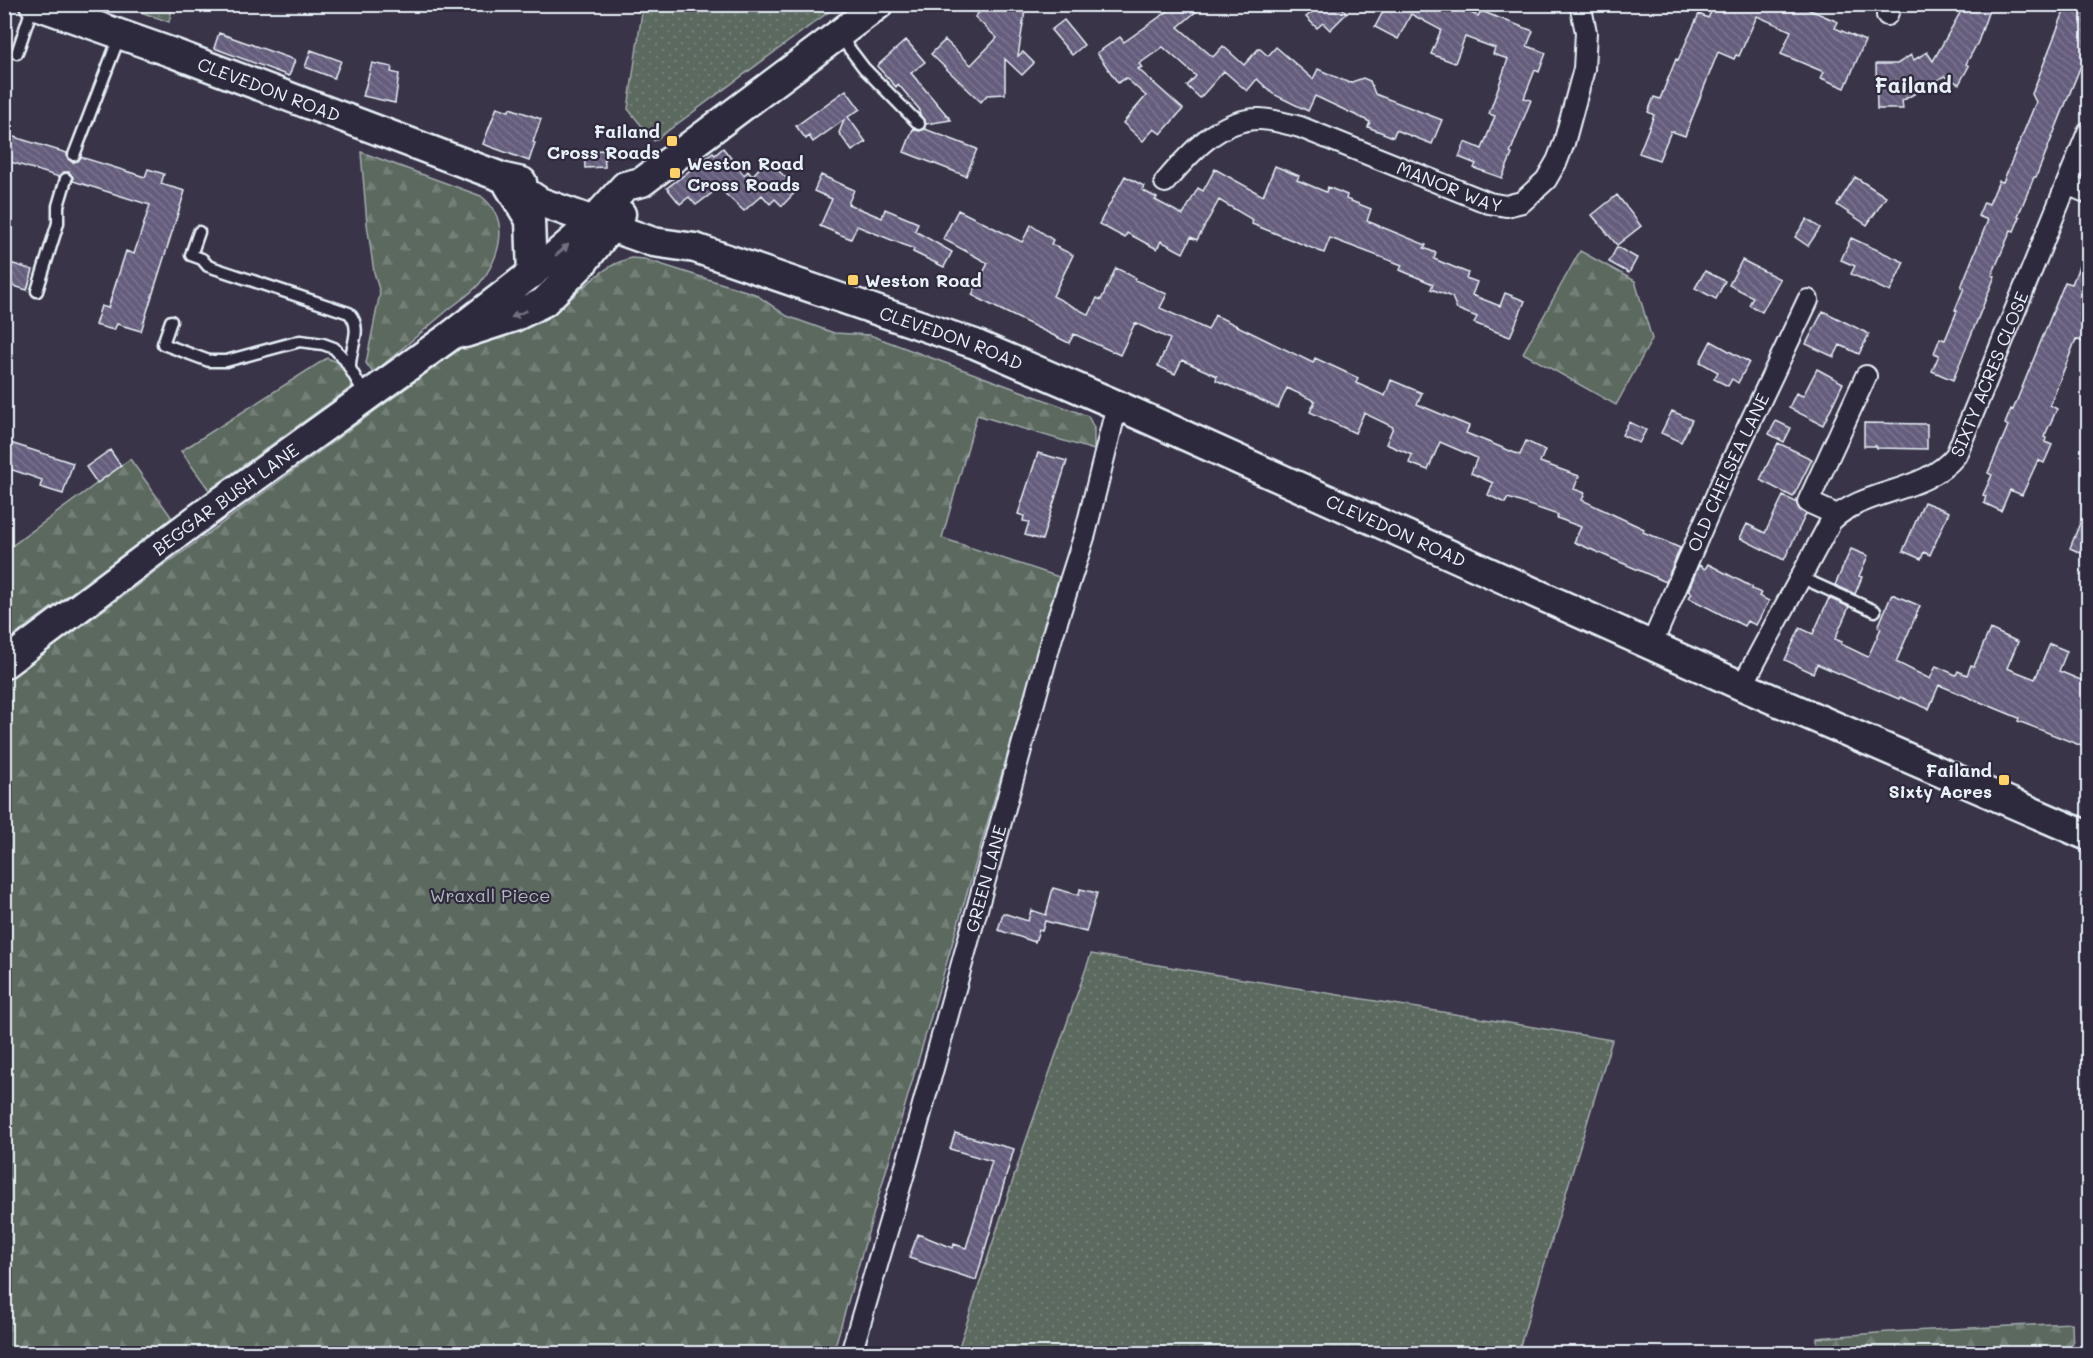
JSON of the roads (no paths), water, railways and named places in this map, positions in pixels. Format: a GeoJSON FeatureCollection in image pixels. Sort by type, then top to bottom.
{"type":"FeatureCollection","features":[{"type":"Feature","properties":{"kind":"main road","name":"CLEVEDON ROAD"},"geometry":{"type":"LineString","coordinates":[[33,4],[121,34],[504,178],[540,202],[664,228],[695,248],[956,336],[1117,405],[1651,646],[2088,836]]}},
{"type":"Feature","properties":{"kind":"main road"},"geometry":{"type":"LineString","coordinates":[[608,217],[636,195],[642,182],[879,4]]}},
{"type":"Feature","properties":{"kind":"main road"},"geometry":{"type":"LineString","coordinates":[[504,178],[530,220],[532,274]]}},
{"type":"Feature","properties":{"kind":"main road","name":"BEGGAR BUSH LANE"},"geometry":{"type":"LineString","coordinates":[[4,664],[197,519],[449,337],[608,217]]}},
{"type":"Feature","properties":{"kind":"main road","name":"BEGGAR BUSH LANE"},"geometry":{"type":"LineString","coordinates":[[449,337],[476,331],[514,317],[544,302],[581,265],[608,217]]}},
{"type":"Feature","properties":{"kind":"street","name":"MANOR WAY"},"geometry":{"type":"LineString","coordinates":[[1165,182],[1177,157],[1228,127],[1256,119],[1300,127],[1490,203],[1506,206],[1522,202],[1546,180],[1564,142],[1584,69],[1586,32],[1580,4]]}},
{"type":"Feature","properties":{"kind":"street","name":"SIXTY ACRES CLOSE"},"geometry":{"type":"LineString","coordinates":[[1837,515],[1851,507],[1932,476],[1945,468],[1956,455],[2088,132]]}},
{"type":"Feature","properties":{"kind":"street"},"geometry":{"type":"LineString","coordinates":[[2067,184],[2088,193]]}},
{"type":"Feature","properties":{"kind":"street","name":"OLD CHELSEA LANE"},"geometry":{"type":"LineString","coordinates":[[1651,646],[1741,440],[1808,300]]}},
{"type":"Feature","properties":{"kind":"street"},"geometry":{"type":"LineString","coordinates":[[1742,686],[1831,521],[1837,515],[1808,502],[1866,376]]}},
{"type":"Feature","properties":{"kind":"street","name":"GREEN LANE"},"geometry":{"type":"LineString","coordinates":[[851,1353],[907,1163],[1052,637],[1085,534],[1117,405]]}},
{"type":"Feature","properties":{"kind":"lane"},"geometry":{"type":"LineString","coordinates":[[17,53],[33,4]]}},
{"type":"Feature","properties":{"kind":"lane"},"geometry":{"type":"LineString","coordinates":[[74,155],[121,34]]}},
{"type":"Feature","properties":{"kind":"lane"},"geometry":{"type":"LineString","coordinates":[[839,34],[864,68],[919,124]]}},
{"type":"Feature","properties":{"kind":"lane"},"geometry":{"type":"LineString","coordinates":[[37,291],[58,223],[58,206],[66,179]]}},
{"type":"Feature","properties":{"kind":"lane"},"geometry":{"type":"LineString","coordinates":[[199,232],[191,255],[202,259],[208,266],[349,313],[356,320],[357,327],[350,368]]}},
{"type":"Feature","properties":{"kind":"lane"},"geometry":{"type":"LineString","coordinates":[[171,321],[163,344],[195,358],[209,361],[226,361],[300,341],[334,348],[345,360],[366,396]]}},
{"type":"Feature","properties":{"kind":"lane"},"geometry":{"type":"LineString","coordinates":[[1800,577],[1875,611]]}},
{"type":"Feature","properties":{"kind":"place","name":"Failand Cross Roads"},"geometry":{"type":"Point","coordinates":[672,141]}},
{"type":"Feature","properties":{"kind":"place","name":"Weston Road Cross Roads"},"geometry":{"type":"Point","coordinates":[675,173]}},
{"type":"Feature","properties":{"kind":"place","name":"Weston Road"},"geometry":{"type":"Point","coordinates":[853,280]}},
{"type":"Feature","properties":{"kind":"place","name":"Failand Sixty Acres"},"geometry":{"type":"Point","coordinates":[2004,780]}},
{"type":"Feature","properties":{"kind":"district","name":"Failand"},"geometry":{"type":"Point","coordinates":[1913,84]}},
{"type":"Feature","properties":{"kind":"park label","name":"Wraxall Piece"},"geometry":{"type":"Point","coordinates":[490,895]}}]}
